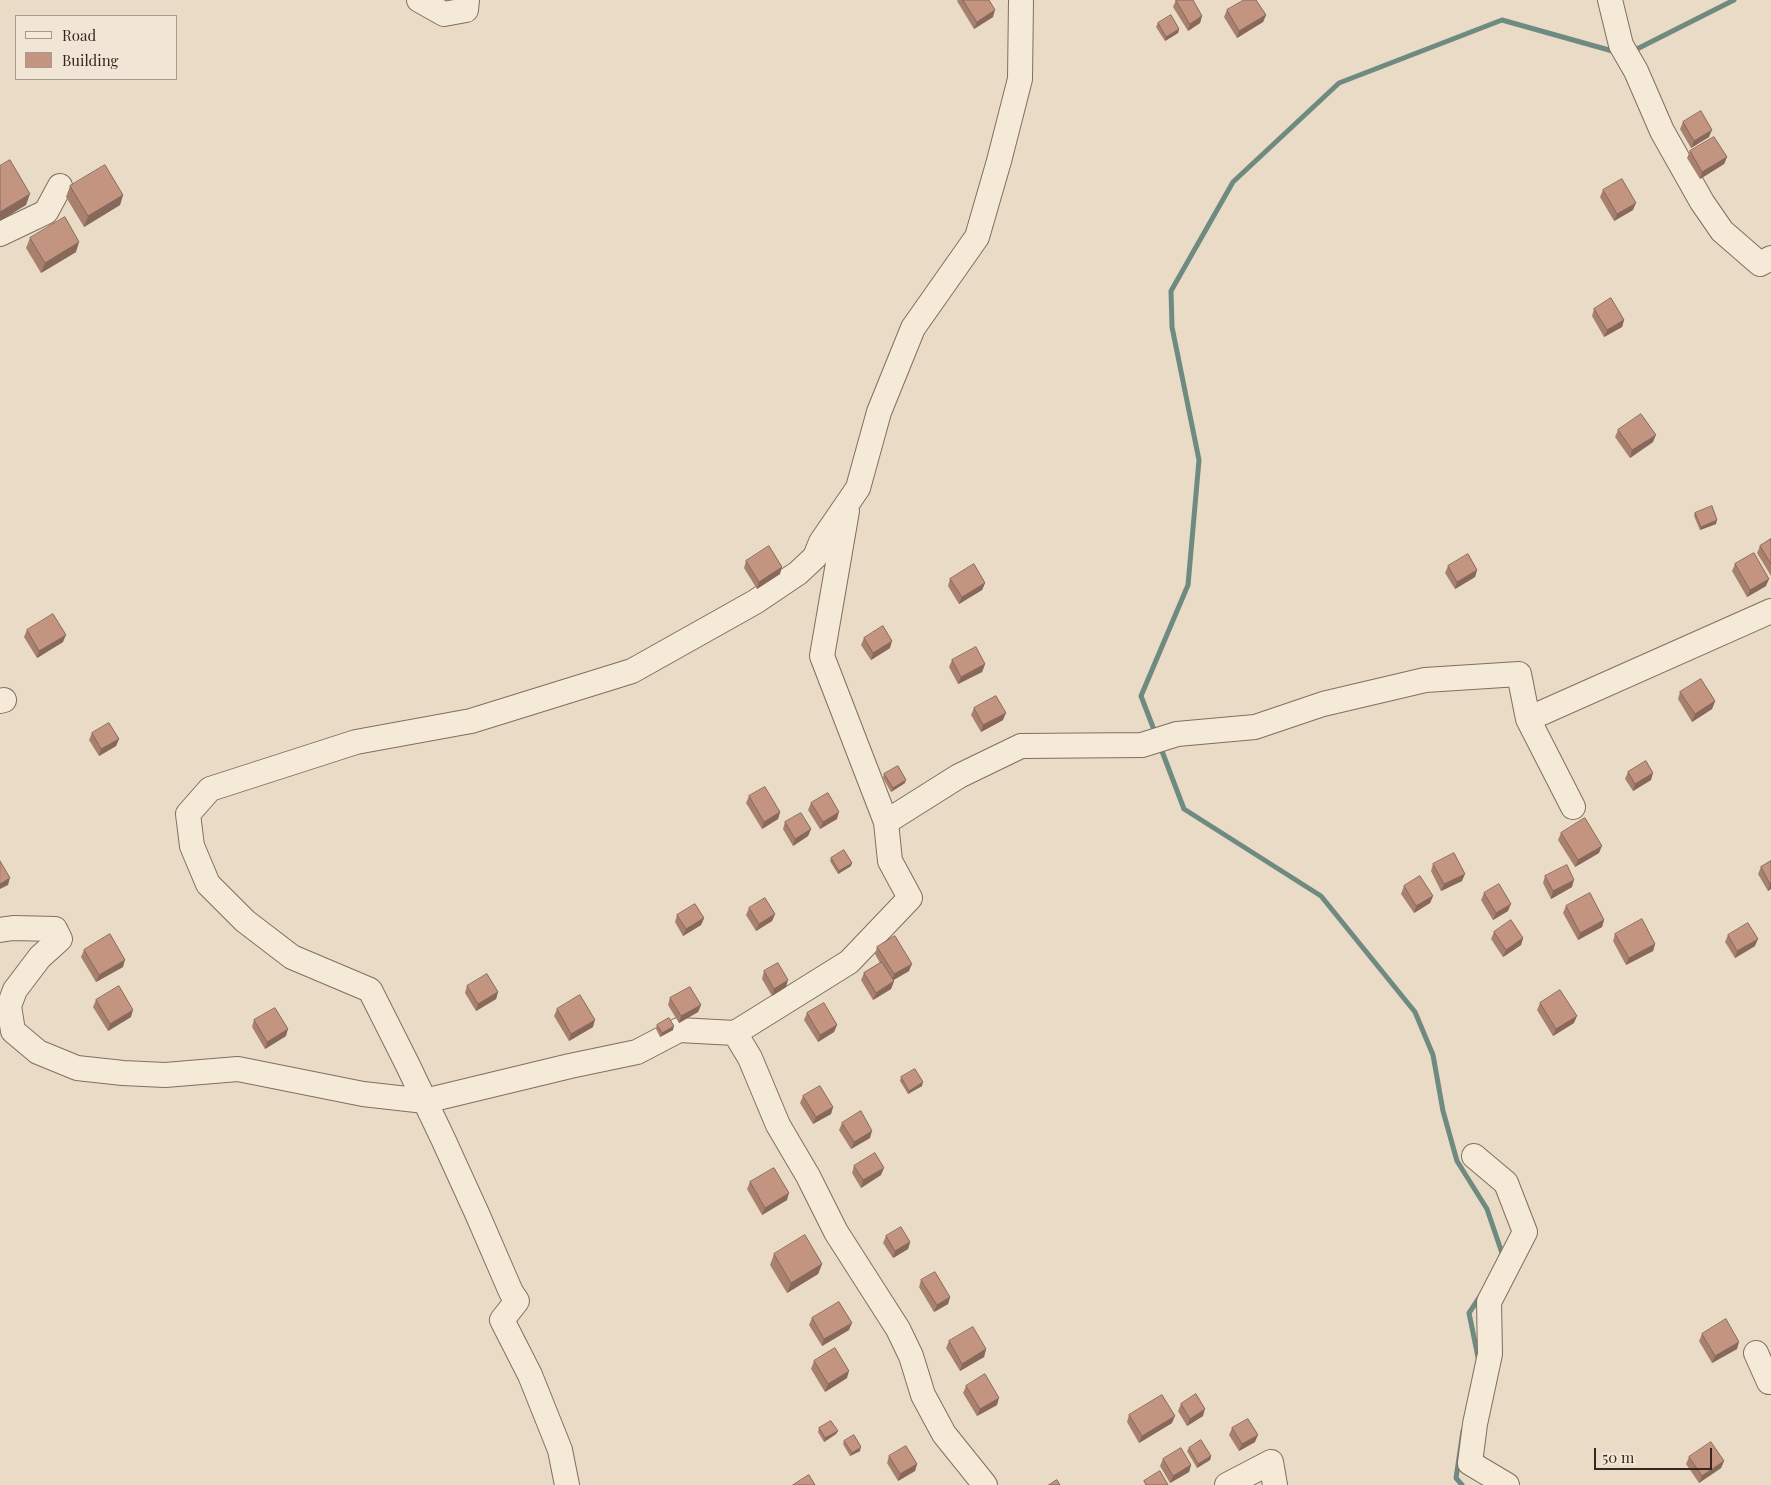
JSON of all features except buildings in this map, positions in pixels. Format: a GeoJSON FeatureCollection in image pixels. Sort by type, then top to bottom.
{"type":"FeatureCollection","features":[{"type":"Feature","properties":{"kind":"street"},"geometry":{"type":"LineString","coordinates":[[419,0],[444,14],[466,10],[467,0]]}},
{"type":"Feature","properties":{"kind":"street"},"geometry":{"type":"LineString","coordinates":[[567,1485],[557,1442],[530,1375],[502,1320],[517,1301],[511,1292],[476,1210],[425,1101],[370,990],[292,957],[244,922],[208,884],[192,846],[188,814],[210,789],[356,742],[471,721],[632,670],[755,602],[798,573],[815,557],[821,542],[858,488],[879,412],[913,328],[977,237],[1020,79],[1021,0]]}},
{"type":"Feature","properties":{"kind":"street"},"geometry":{"type":"LineString","coordinates":[[1610,0],[1627,54],[1662,131],[1702,202],[1722,231],[1760,264],[1771,258]]}},
{"type":"Feature","properties":{"kind":"street"},"geometry":{"type":"LineString","coordinates":[[0,234],[46,212],[60,186]]}},
{"type":"Feature","properties":{"kind":"street"},"geometry":{"type":"LineString","coordinates":[[0,930],[13,928],[54,929],[60,939],[40,957],[15,990],[9,1006],[13,1031],[38,1052],[77,1068],[123,1073],[165,1074],[238,1070],[363,1094],[425,1101],[637,1052],[679,1030],[735,1033],[849,962],[910,898],[890,861],[886,822],[822,656],[849,502]]}},
{"type":"Feature","properties":{"kind":"street"},"geometry":{"type":"LineString","coordinates":[[1528,719],[1771,611]]}},
{"type":"Feature","properties":{"kind":"street"},"geometry":{"type":"LineString","coordinates":[[886,822],[959,776],[1021,746],[1142,745],[1177,734],[1255,727],[1322,704],[1424,680],[1519,674],[1528,719],[1573,807]]}},
{"type":"Feature","properties":{"kind":"street"},"geometry":{"type":"LineString","coordinates":[[735,1033],[750,1058],[778,1125],[808,1176],[836,1232],[898,1329],[911,1356],[923,1395],[944,1434],[985,1485]]}},
{"type":"Feature","properties":{"kind":"street"},"geometry":{"type":"LineString","coordinates":[[1474,1156],[1506,1183],[1525,1232],[1489,1302],[1490,1354],[1475,1424],[1470,1463],[1507,1485]]}},
{"type":"Feature","properties":{"kind":"street"},"geometry":{"type":"LineString","coordinates":[[1756,1353],[1769,1382],[1771,1381]]}},
{"type":"Feature","properties":{"kind":"street"},"geometry":{"type":"LineString","coordinates":[[1227,1485],[1271,1462],[1275,1485]]}},
{"type":"Feature","properties":{"kind":"waterway"},"geometry":{"type":"LineString","coordinates":[[1631,52],[1734,0]]}},
{"type":"Feature","properties":{"kind":"waterway"},"geometry":{"type":"LineString","coordinates":[[1156,735],[1141,696],[1188,585],[1199,460],[1172,327],[1171,291],[1233,182],[1339,83],[1502,20],[1616,52]]}},
{"type":"Feature","properties":{"kind":"waterway"},"geometry":{"type":"LineString","coordinates":[[1160,746],[1184,809],[1321,896],[1415,1012],[1433,1055],[1443,1111],[1457,1161],[1487,1209],[1502,1253],[1501,1256]]}},
{"type":"Feature","properties":{"kind":"waterway"},"geometry":{"type":"LineString","coordinates":[[1479,1362],[1469,1313],[1481,1295]]}},
{"type":"Feature","properties":{"kind":"waterway"},"geometry":{"type":"LineString","coordinates":[[1462,1485],[1456,1478],[1463,1431]]}}]}
